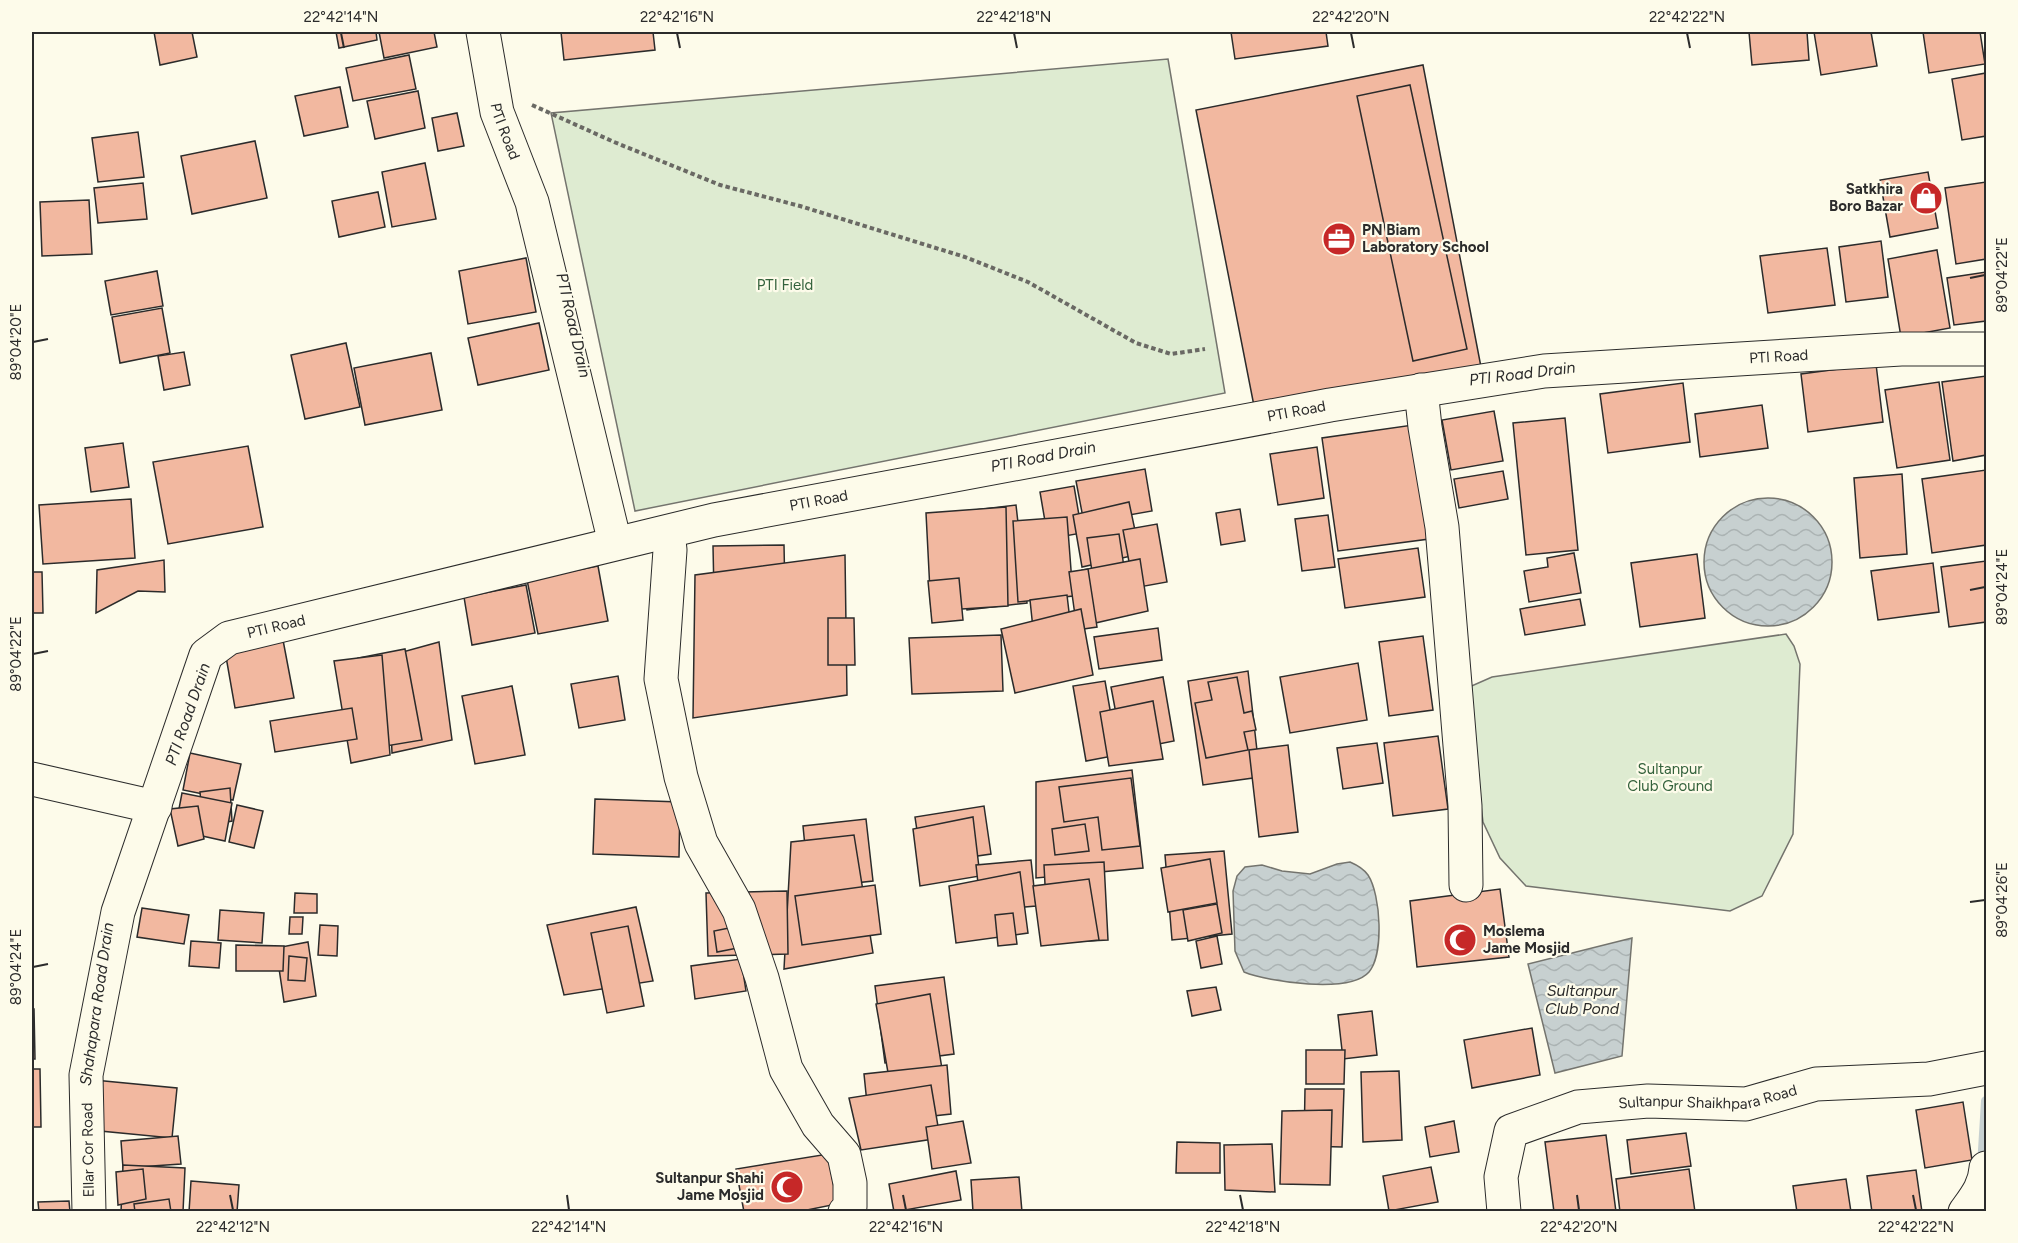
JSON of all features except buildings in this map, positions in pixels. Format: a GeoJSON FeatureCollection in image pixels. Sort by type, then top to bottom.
{"type":"FeatureCollection","features":[{"type":"Feature","properties":{"kind":"street","name":"PTI Road"},"geometry":{"type":"LineString","coordinates":[[483,32],[497,112],[532,202],[615,543]]}},
{"type":"Feature","properties":{"kind":"street","name":"PTI Road"},"geometry":{"type":"LineString","coordinates":[[118,912],[156,807],[206,654],[229,638],[714,520],[1421,390],[1544,371],[1901,349],[1986,349]]}},
{"type":"Feature","properties":{"kind":"street"},"geometry":{"type":"LineString","coordinates":[[1421,390],[1442,527],[1465,806],[1466,885]]}},
{"type":"Feature","properties":{"kind":"street"},"geometry":{"type":"LineString","coordinates":[[668,531],[670,550],[661,679],[681,777],[701,843],[739,910],[762,978],[786,1068],[818,1125],[844,1155],[850,1183],[850,1207],[845,1212]]}},
{"type":"Feature","properties":{"kind":"street"},"geometry":{"type":"LineString","coordinates":[[32,779],[156,807]]}},
{"type":"Feature","properties":{"kind":"street","name":"Ellar Cor Road"},"geometry":{"type":"LineString","coordinates":[[89,1212],[86,1075],[118,912]]}},
{"type":"Feature","properties":{"kind":"street","name":"Sultanpur Shaikhpara Road"},"geometry":{"type":"LineString","coordinates":[[1504,1212],[1501,1177],[1511,1131],[1578,1107],[1648,1101],[1746,1104],[1816,1084],[1929,1079],[1986,1068]]}},
{"type":"Feature","properties":{"kind":"street"},"geometry":{"type":"LineString","coordinates":[[1965,1212],[1978,1194],[1986,1177],[1986,1168]]}},
{"type":"Feature","properties":{"kind":"path"},"geometry":{"type":"LineString","coordinates":[[492,87],[614,142],[720,185],[888,232],[965,257],[1018,278],[1136,343],[1171,354],[1204,349]]}},
{"type":"Feature","properties":{"kind":"green space","name":"PTI Field"},"geometry":{"type":"Polygon","coordinates":[[[1168,59],[1225,393],[635,511],[551,113],[1168,59]]]}},
{"type":"Feature","properties":{"kind":"green space","name":"Sultanpur Club Ground"},"geometry":{"type":"Polygon","coordinates":[[[1786,634],[1794,646],[1800,664],[1793,834],[1762,896],[1730,911],[1526,886],[1500,858],[1483,822],[1467,688],[1492,677],[1786,634]]]}},
{"type":"Feature","properties":{"kind":"water"},"geometry":{"type":"Polygon","coordinates":[[[1768,498],[1792,503],[1813,517],[1827,538],[1832,562],[1827,586],[1813,607],[1792,621],[1768,626],[1744,621],[1723,607],[1709,586],[1704,562],[1709,538],[1723,517],[1744,503],[1768,498]]]}},
{"type":"Feature","properties":{"kind":"water"},"geometry":{"type":"Polygon","coordinates":[[[1350,862],[1360,867],[1368,875],[1376,896],[1379,939],[1374,963],[1369,972],[1359,979],[1345,983],[1308,984],[1255,976],[1244,972],[1235,951],[1233,891],[1237,876],[1245,867],[1262,865],[1282,871],[1310,874],[1337,864],[1350,862]]]}},
{"type":"Feature","properties":{"kind":"water","name":"Sultanpur Club Pond"},"geometry":{"type":"Polygon","coordinates":[[[1632,938],[1622,1056],[1555,1073],[1528,964],[1632,938]]]}},
{"type":"Feature","properties":{"kind":"waterway"},"geometry":{"type":"LineString","coordinates":[[1982,1166],[1986,1101]]}},
{"type":"Feature","properties":{"kind":"place","name":"Satkhira Boro Bazar"},"geometry":{"type":"Point","coordinates":[1926,198]}},
{"type":"Feature","properties":{"kind":"place","name":"PN Biam Laboratory School"},"geometry":{"type":"Point","coordinates":[1339,239]}},
{"type":"Feature","properties":{"kind":"place","name":"Moslema Jame Mosjid"},"geometry":{"type":"Point","coordinates":[1460,940]}},
{"type":"Feature","properties":{"kind":"place","name":"Sultanpur Shahi Jame Mosjid"},"geometry":{"type":"Point","coordinates":[787,1187]}},
{"type":"Feature","properties":{"kind":"water label","name":"PTI Road Drain"},"geometry":{"type":"Point","coordinates":[574,325]}},
{"type":"Feature","properties":{"kind":"water label","name":"PTI Road Drain"},"geometry":{"type":"Point","coordinates":[1522,373]}},
{"type":"Feature","properties":{"kind":"water label","name":"PTI Road Drain"},"geometry":{"type":"Point","coordinates":[1043,456]}},
{"type":"Feature","properties":{"kind":"water label","name":"PTI Road Drain"},"geometry":{"type":"Point","coordinates":[187,714]}},
{"type":"Feature","properties":{"kind":"water label","name":"Shahapara Road Drain"},"geometry":{"type":"Point","coordinates":[96,1004]}}]}
